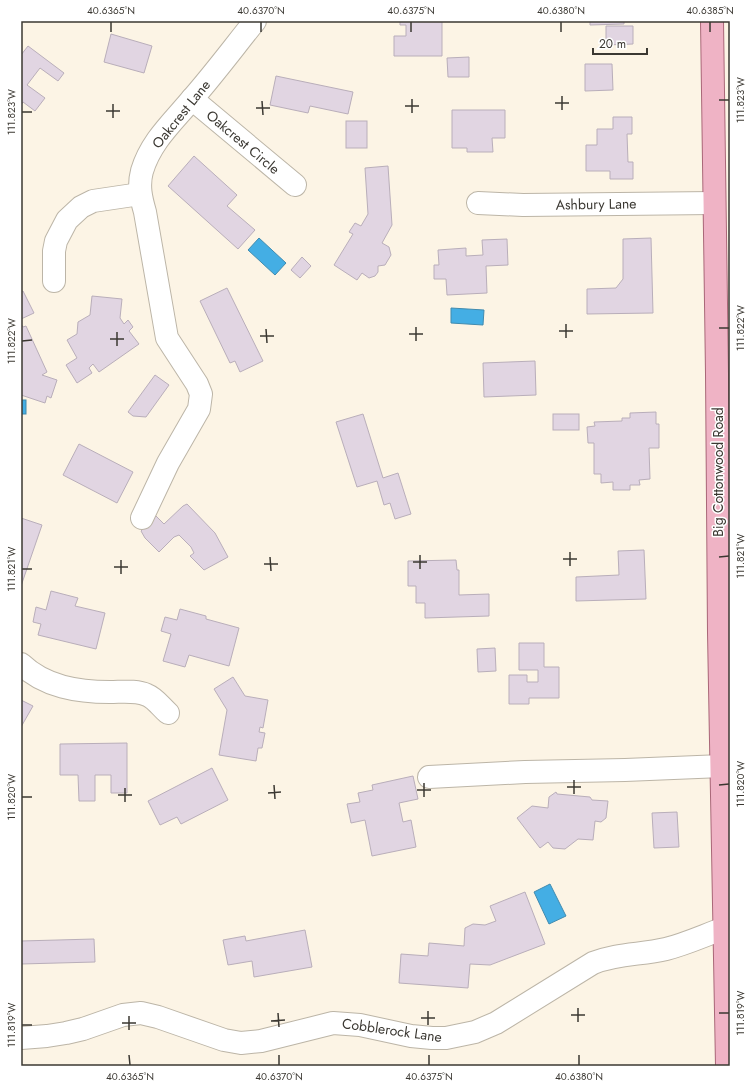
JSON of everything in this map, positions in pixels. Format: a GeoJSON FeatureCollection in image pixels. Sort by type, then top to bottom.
{"type":"FeatureCollection","features":[{"type":"Feature","properties":{"kind":"main road","name":"Big Cottonwood Road"},"geometry":{"type":"LineString","coordinates":[[712,21],[714,203],[722,234],[719,603],[728,1018],[727,1066]]}},
{"type":"Feature","properties":{"kind":"street","name":"Oakcrest Lane"},"geometry":{"type":"LineString","coordinates":[[142,518],[168,464],[199,409],[201,394],[197,384],[167,338],[145,212],[140,194],[142,172],[150,152],[161,134],[192,99],[255,21]]}},
{"type":"Feature","properties":{"kind":"street","name":"Oakcrest Circle"},"geometry":{"type":"LineString","coordinates":[[192,99],[295,185]]}},
{"type":"Feature","properties":{"kind":"street"},"geometry":{"type":"LineString","coordinates":[[54,281],[54,252],[56,241],[67,220],[81,208],[94,201],[140,194]]}},
{"type":"Feature","properties":{"kind":"street","name":"Ashbury Lane"},"geometry":{"type":"LineString","coordinates":[[478,203],[523,205],[714,203]]}},
{"type":"Feature","properties":{"kind":"street"},"geometry":{"type":"LineString","coordinates":[[21,664],[26,669],[41,678],[76,690],[95,692],[133,692],[145,694],[151,697],[168,713]]}},
{"type":"Feature","properties":{"kind":"street"},"geometry":{"type":"LineString","coordinates":[[429,777],[525,772],[722,766]]}},
{"type":"Feature","properties":{"kind":"street","name":"Cobblerock Lane"},"geometry":{"type":"LineString","coordinates":[[21,1038],[66,1033],[83,1029],[123,1015],[141,1013],[158,1017],[224,1040],[241,1043],[261,1041],[333,1023],[360,1025],[411,1036],[446,1038],[474,1032],[496,1023],[593,963],[612,956],[665,949],[725,928]]}},
{"type":"Feature","properties":{"kind":"water"},"geometry":{"type":"Polygon","coordinates":[[[259,238],[286,263],[275,275],[248,250],[259,238]]]}},
{"type":"Feature","properties":{"kind":"water"},"geometry":{"type":"Polygon","coordinates":[[[451,308],[484,310],[483,325],[451,323],[451,308]]]}},
{"type":"Feature","properties":{"kind":"water"},"geometry":{"type":"Polygon","coordinates":[[[21,400],[26,400],[26,414],[21,414],[21,400]]]}},
{"type":"Feature","properties":{"kind":"water"},"geometry":{"type":"Polygon","coordinates":[[[550,884],[566,916],[549,924],[534,892],[550,884]]]}},
{"type":"Feature","properties":{"kind":"building"},"geometry":{"type":"Polygon","coordinates":[[[400,21],[442,21],[442,56],[394,56],[394,36],[406,36],[406,25],[400,25],[400,21]]]}},
{"type":"Feature","properties":{"kind":"building"},"geometry":{"type":"Polygon","coordinates":[[[590,21],[624,21],[624,24],[590,25],[590,21]]]}},
{"type":"Feature","properties":{"kind":"building"},"geometry":{"type":"Polygon","coordinates":[[[606,26],[633,26],[633,44],[606,45],[606,26]]]}},
{"type":"Feature","properties":{"kind":"building"},"geometry":{"type":"Polygon","coordinates":[[[111,34],[152,46],[144,73],[104,62],[111,34]]]}},
{"type":"Feature","properties":{"kind":"building"},"geometry":{"type":"Polygon","coordinates":[[[28,46],[64,73],[58,81],[40,68],[27,85],[45,98],[35,111],[23,102],[21,105],[21,55],[28,46]]]}},
{"type":"Feature","properties":{"kind":"building"},"geometry":{"type":"Polygon","coordinates":[[[469,57],[469,77],[448,77],[447,58],[469,57]]]}},
{"type":"Feature","properties":{"kind":"building"},"geometry":{"type":"Polygon","coordinates":[[[585,64],[612,64],[613,90],[585,91],[585,64]]]}},
{"type":"Feature","properties":{"kind":"building"},"geometry":{"type":"Polygon","coordinates":[[[276,76],[353,92],[348,114],[310,106],[308,113],[270,105],[276,76]]]}},
{"type":"Feature","properties":{"kind":"building"},"geometry":{"type":"Polygon","coordinates":[[[452,110],[505,110],[505,138],[492,138],[493,152],[467,152],[467,148],[452,148],[452,110]]]}},
{"type":"Feature","properties":{"kind":"building"},"geometry":{"type":"Polygon","coordinates":[[[613,117],[632,117],[632,134],[627,134],[628,162],[633,162],[633,179],[610,179],[610,171],[586,171],[586,145],[597,145],[597,129],[613,129],[613,117]]]}},
{"type":"Feature","properties":{"kind":"building"},"geometry":{"type":"Polygon","coordinates":[[[346,121],[367,121],[367,148],[346,148],[346,121]]]}},
{"type":"Feature","properties":{"kind":"building"},"geometry":{"type":"Polygon","coordinates":[[[194,156],[237,195],[227,206],[255,230],[238,249],[168,186],[194,156]]]}},
{"type":"Feature","properties":{"kind":"building"},"geometry":{"type":"Polygon","coordinates":[[[388,166],[392,225],[382,243],[389,247],[391,255],[385,265],[378,266],[378,272],[375,276],[369,278],[362,273],[357,280],[334,265],[353,234],[349,232],[355,223],[361,226],[368,214],[365,168],[388,166]]]}},
{"type":"Feature","properties":{"kind":"building"},"geometry":{"type":"Polygon","coordinates":[[[651,238],[653,313],[587,314],[587,289],[616,288],[623,279],[623,239],[651,238]]]}},
{"type":"Feature","properties":{"kind":"building"},"geometry":{"type":"Polygon","coordinates":[[[507,239],[508,265],[486,266],[487,293],[447,295],[446,279],[434,279],[434,265],[439,265],[438,250],[466,248],[466,256],[483,255],[482,240],[507,239]]]}},
{"type":"Feature","properties":{"kind":"building"},"geometry":{"type":"Polygon","coordinates":[[[302,257],[311,266],[300,278],[291,270],[302,257]]]}},
{"type":"Feature","properties":{"kind":"building"},"geometry":{"type":"Polygon","coordinates":[[[227,288],[263,361],[240,372],[235,361],[230,363],[200,301],[227,288]]]}},
{"type":"Feature","properties":{"kind":"building"},"geometry":{"type":"Polygon","coordinates":[[[23,291],[34,313],[21,319],[21,292],[23,291]]]}},
{"type":"Feature","properties":{"kind":"building"},"geometry":{"type":"Polygon","coordinates":[[[92,296],[122,299],[120,318],[124,324],[128,320],[133,327],[129,331],[139,344],[99,372],[93,364],[89,368],[92,373],[77,383],[66,365],[77,358],[67,340],[77,334],[78,322],[90,315],[92,296]]]}},
{"type":"Feature","properties":{"kind":"building"},"geometry":{"type":"Polygon","coordinates":[[[21,324],[23,327],[26,326],[47,372],[42,375],[57,380],[51,398],[47,396],[45,403],[21,395],[21,324]]]}},
{"type":"Feature","properties":{"kind":"building"},"geometry":{"type":"Polygon","coordinates":[[[535,361],[536,395],[484,397],[483,363],[535,361]]]}},
{"type":"Feature","properties":{"kind":"building"},"geometry":{"type":"Polygon","coordinates":[[[155,375],[169,385],[146,417],[133,416],[128,412],[155,375]]]}},
{"type":"Feature","properties":{"kind":"building"},"geometry":{"type":"Polygon","coordinates":[[[656,412],[656,424],[659,424],[659,448],[649,448],[650,479],[639,480],[640,485],[630,485],[630,490],[613,490],[613,482],[601,483],[601,474],[594,474],[594,443],[588,443],[587,427],[595,426],[594,422],[622,421],[622,418],[630,418],[630,413],[656,412]]]}},
{"type":"Feature","properties":{"kind":"building"},"geometry":{"type":"Polygon","coordinates":[[[363,414],[383,478],[398,473],[411,514],[395,519],[390,503],[384,505],[377,481],[357,487],[336,422],[363,414]]]}},
{"type":"Feature","properties":{"kind":"building"},"geometry":{"type":"Polygon","coordinates":[[[553,414],[579,414],[579,430],[553,430],[553,414]]]}},
{"type":"Feature","properties":{"kind":"building"},"geometry":{"type":"Polygon","coordinates":[[[79,444],[133,472],[117,503],[63,475],[79,444]]]}},
{"type":"Feature","properties":{"kind":"building"},"geometry":{"type":"Polygon","coordinates":[[[187,504],[215,533],[228,557],[204,570],[190,556],[194,553],[191,547],[179,535],[174,537],[159,552],[145,538],[141,531],[156,516],[164,524],[187,504]]]}},
{"type":"Feature","properties":{"kind":"building"},"geometry":{"type":"Polygon","coordinates":[[[21,518],[42,525],[21,586],[21,518]]]}},
{"type":"Feature","properties":{"kind":"building"},"geometry":{"type":"Polygon","coordinates":[[[644,550],[646,599],[576,601],[576,577],[619,575],[618,551],[644,550]]]}},
{"type":"Feature","properties":{"kind":"building"},"geometry":{"type":"Polygon","coordinates":[[[456,560],[457,570],[459,570],[459,595],[489,594],[489,616],[425,618],[425,603],[416,603],[416,586],[408,586],[408,561],[456,560]]]}},
{"type":"Feature","properties":{"kind":"building"},"geometry":{"type":"Polygon","coordinates":[[[51,591],[78,598],[75,606],[105,613],[96,649],[38,635],[41,624],[33,622],[36,607],[46,610],[51,591]]]}},
{"type":"Feature","properties":{"kind":"building"},"geometry":{"type":"Polygon","coordinates":[[[180,609],[206,616],[206,619],[239,628],[229,666],[189,655],[185,667],[163,661],[171,634],[161,631],[165,617],[177,620],[180,609]]]}},
{"type":"Feature","properties":{"kind":"building"},"geometry":{"type":"Polygon","coordinates":[[[519,643],[544,643],[544,667],[559,667],[559,698],[529,698],[529,704],[509,704],[509,675],[527,675],[527,682],[538,682],[538,670],[519,670],[519,643]]]}},
{"type":"Feature","properties":{"kind":"building"},"geometry":{"type":"Polygon","coordinates":[[[495,648],[496,671],[478,672],[477,649],[495,648]]]}},
{"type":"Feature","properties":{"kind":"building"},"geometry":{"type":"Polygon","coordinates":[[[233,677],[245,696],[268,700],[263,728],[260,727],[259,732],[265,733],[262,748],[258,748],[256,761],[219,755],[227,710],[214,689],[233,677]]]}},
{"type":"Feature","properties":{"kind":"building"},"geometry":{"type":"Polygon","coordinates":[[[21,700],[33,706],[21,727],[21,700]]]}},
{"type":"Feature","properties":{"kind":"building"},"geometry":{"type":"Polygon","coordinates":[[[127,743],[127,793],[111,793],[111,775],[95,775],[95,801],[79,801],[78,775],[60,775],[60,744],[127,743]]]}},
{"type":"Feature","properties":{"kind":"building"},"geometry":{"type":"Polygon","coordinates":[[[212,768],[228,800],[181,824],[177,817],[160,825],[148,801],[212,768]]]}},
{"type":"Feature","properties":{"kind":"building"},"geometry":{"type":"Polygon","coordinates":[[[413,776],[418,799],[399,803],[403,822],[411,820],[416,847],[372,856],[365,820],[351,823],[347,804],[360,802],[358,793],[373,790],[372,785],[413,776]]]}},
{"type":"Feature","properties":{"kind":"building"},"geometry":{"type":"Polygon","coordinates":[[[556,792],[557,794],[590,797],[592,800],[608,801],[606,818],[601,822],[595,821],[593,840],[578,839],[565,849],[553,848],[548,842],[540,848],[517,818],[532,806],[548,808],[549,797],[556,792]]]}},
{"type":"Feature","properties":{"kind":"building"},"geometry":{"type":"Polygon","coordinates":[[[677,812],[679,847],[654,848],[652,813],[677,812]]]}},
{"type":"Feature","properties":{"kind":"building"},"geometry":{"type":"Polygon","coordinates":[[[525,892],[545,944],[490,965],[470,964],[468,988],[399,983],[401,954],[428,956],[429,943],[464,946],[465,928],[473,924],[485,925],[496,921],[490,906],[525,892]]]}},
{"type":"Feature","properties":{"kind":"building"},"geometry":{"type":"Polygon","coordinates":[[[305,930],[312,967],[254,977],[252,961],[228,965],[223,940],[245,936],[246,941],[305,930]]]}},
{"type":"Feature","properties":{"kind":"building"},"geometry":{"type":"Polygon","coordinates":[[[94,939],[95,962],[21,964],[21,941],[94,939]]]}}]}
